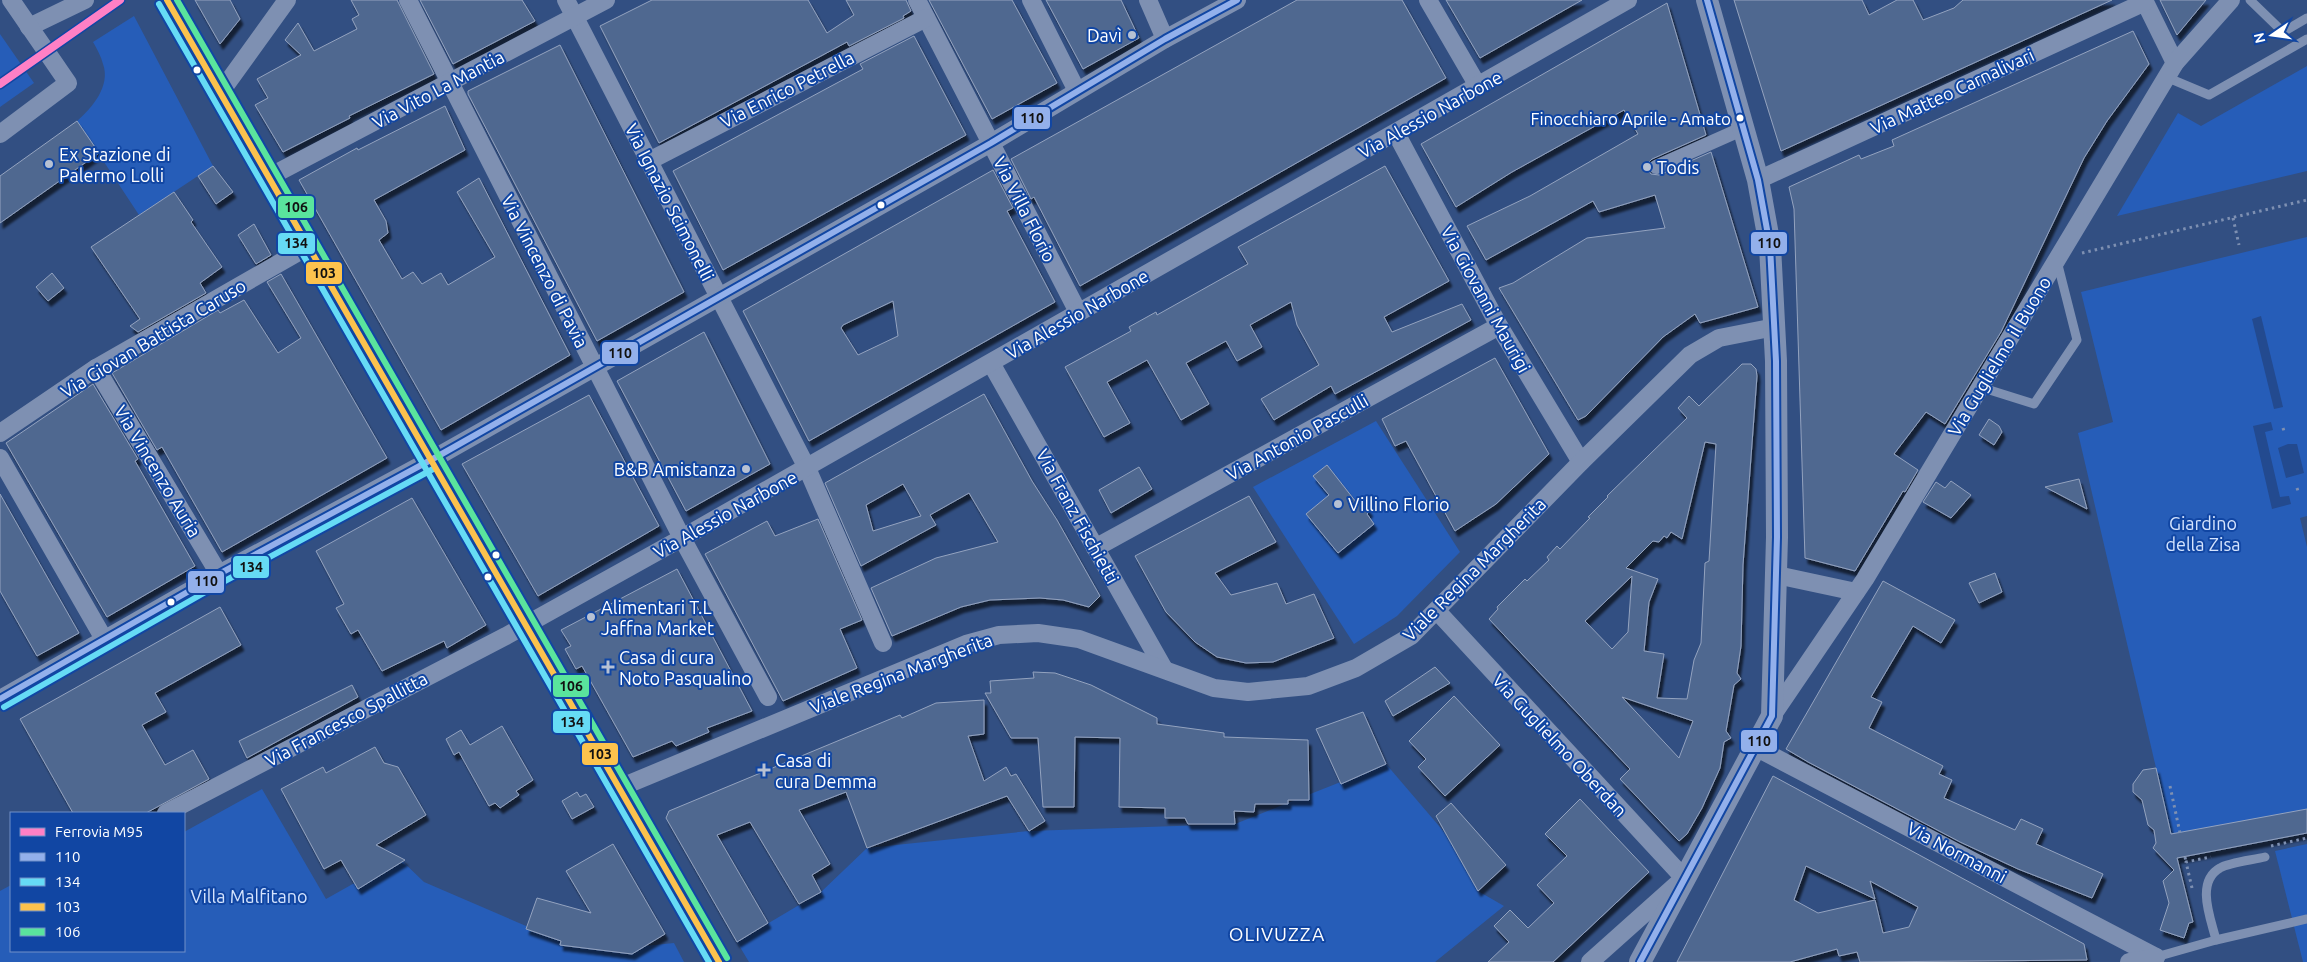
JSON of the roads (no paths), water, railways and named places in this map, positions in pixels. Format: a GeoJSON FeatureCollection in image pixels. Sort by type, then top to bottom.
{"type":"FeatureCollection","features":[{"type":"Feature","properties":{"kind":"street"},"geometry":{"type":"LineString","coordinates":[[0,134],[68,83],[11,0]]}},
{"type":"Feature","properties":{"kind":"street"},"geometry":{"type":"LineString","coordinates":[[29,27],[85,0]]}},
{"type":"Feature","properties":{"kind":"street"},"geometry":{"type":"LineString","coordinates":[[167,0],[719,962]]}},
{"type":"Feature","properties":{"kind":"street"},"geometry":{"type":"LineString","coordinates":[[220,93],[287,0]]}},
{"type":"Feature","properties":{"kind":"street","name":"Via Vincenzo di Pavia"},"geometry":{"type":"LineString","coordinates":[[408,0],[594,368],[682,538],[768,697]]}},
{"type":"Feature","properties":{"kind":"street","name":"Via Ignazio Scimonelli"},"geometry":{"type":"LineString","coordinates":[[566,0],[807,468],[883,643]]}},
{"type":"Feature","properties":{"kind":"street","name":"Via Vito La Mantia"},"geometry":{"type":"LineString","coordinates":[[269,177],[606,0]]}},
{"type":"Feature","properties":{"kind":"street","name":"Via Villa Florio"},"geometry":{"type":"LineString","coordinates":[[917,0],[1078,312]]}},
{"type":"Feature","properties":{"kind":"street"},"geometry":{"type":"LineString","coordinates":[[1030,0],[1077,91]]}},
{"type":"Feature","properties":{"kind":"street"},"geometry":{"type":"LineString","coordinates":[[1148,0],[1166,39]]}},
{"type":"Feature","properties":{"kind":"street"},"geometry":{"type":"LineString","coordinates":[[0,698],[219,574],[431,460],[991,143],[1166,39],[1237,0]]}},
{"type":"Feature","properties":{"kind":"street"},"geometry":{"type":"LineString","coordinates":[[1428,0],[1478,86]]}},
{"type":"Feature","properties":{"kind":"street","name":"Via Alessio Narbone"},"geometry":{"type":"LineString","coordinates":[[526,625],[807,468],[1628,0]]}},
{"type":"Feature","properties":{"kind":"street"},"geometry":{"type":"LineString","coordinates":[[1640,962],[1684,878],[1757,748],[1772,716],[1777,575],[1775,327],[1770,246],[1758,180],[1707,0]]}},
{"type":"Feature","properties":{"kind":"street","name":"Via Guglielmo il Buono"},"geometry":{"type":"LineString","coordinates":[[1772,716],[1856,592],[2171,70],[2231,0]]}},
{"type":"Feature","properties":{"kind":"street"},"geometry":{"type":"LineString","coordinates":[[2145,1],[2171,70]]}},
{"type":"Feature","properties":{"kind":"street","name":"Via Matteo Carnalivari"},"geometry":{"type":"LineString","coordinates":[[1758,180],[2145,1]]}},
{"type":"Feature","properties":{"kind":"street","name":"Via Enrico Petrella"},"geometry":{"type":"LineString","coordinates":[[649,161],[926,18]]}},
{"type":"Feature","properties":{"kind":"street"},"geometry":{"type":"LineString","coordinates":[[1656,167],[1744,128]]}},
{"type":"Feature","properties":{"kind":"street","name":"Via Giovanni Maurigi"},"geometry":{"type":"LineString","coordinates":[[1396,133],[1499,326],[1580,462]]}},
{"type":"Feature","properties":{"kind":"street","name":"Via Giovan Battista Caruso"},"geometry":{"type":"LineString","coordinates":[[0,433],[96,368],[308,246]]}},
{"type":"Feature","properties":{"kind":"street","name":"Via Antonio Pasculli"},"geometry":{"type":"LineString","coordinates":[[1096,548],[1499,326]]}},
{"type":"Feature","properties":{"kind":"street","name":"Viale Regina Margherita"},"geometry":{"type":"LineString","coordinates":[[619,788],[966,644],[999,635],[1038,633],[1079,639],[1214,688],[1248,692],[1308,686],[1356,668],[1411,636],[1580,462],[1690,355],[1719,338],[1775,327]]}},
{"type":"Feature","properties":{"kind":"street","name":"Via Franz Fischietti"},"geometry":{"type":"LineString","coordinates":[[991,363],[1164,669]]}},
{"type":"Feature","properties":{"kind":"street","name":"Via Vincenzo Auria"},"geometry":{"type":"LineString","coordinates":[[96,368],[219,574]]}},
{"type":"Feature","properties":{"kind":"street"},"geometry":{"type":"LineString","coordinates":[[0,458],[104,639]]}},
{"type":"Feature","properties":{"kind":"street"},"geometry":{"type":"LineString","coordinates":[[1777,575],[1856,592]]}},
{"type":"Feature","properties":{"kind":"street","name":"Via Guglielmo Oberdan"},"geometry":{"type":"LineString","coordinates":[[1437,611],[1684,878]]}},
{"type":"Feature","properties":{"kind":"street","name":"Via Francesco Spallitta"},"geometry":{"type":"LineString","coordinates":[[168,812],[526,625]]}},
{"type":"Feature","properties":{"kind":"street","name":"Via Normanni"},"geometry":{"type":"LineString","coordinates":[[1757,748],[2156,957]]}},
{"type":"Feature","properties":{"kind":"street"},"geometry":{"type":"LineString","coordinates":[[1590,962],[1684,878]]}},
{"type":"Feature","properties":{"kind":"street"},"geometry":{"type":"LineString","coordinates":[[2129,962],[2156,957]]}},
{"type":"Feature","properties":{"kind":"lane"},"geometry":{"type":"LineString","coordinates":[[2250,0],[2283,32],[2307,18]]}},
{"type":"Feature","properties":{"kind":"lane"},"geometry":{"type":"LineString","coordinates":[[2171,70],[2209,95],[2307,39]]}},
{"type":"Feature","properties":{"kind":"lane"},"geometry":{"type":"LineString","coordinates":[[1980,387],[2034,404],[2077,340],[2057,259]]}},
{"type":"Feature","properties":{"kind":"lane"},"geometry":{"type":"LineString","coordinates":[[2216,940],[2205,890],[2208,879],[2220,868],[2265,857]]}},
{"type":"Feature","properties":{"kind":"lane"},"geometry":{"type":"LineString","coordinates":[[2156,957],[2216,940],[2307,919]]}},
{"type":"Feature","properties":{"kind":"rail line","name":"M95"},"geometry":{"type":"LineString","coordinates":[[0,84],[120,0]]}},
{"type":"Feature","properties":{"kind":"place","name":"Davì"},"geometry":{"type":"Point","coordinates":[1132,35]}},
{"type":"Feature","properties":{"kind":"place","name":"Finocchiaro Aprile - Amato"},"geometry":{"type":"Point","coordinates":[1740,118]}},
{"type":"Feature","properties":{"kind":"place","name":"Ex Stazione di Palermo Lolli"},"geometry":{"type":"Point","coordinates":[49,164]}},
{"type":"Feature","properties":{"kind":"place","name":"Todis"},"geometry":{"type":"Point","coordinates":[1647,167]}},
{"type":"Feature","properties":{"kind":"place","name":"B&B Amistanza"},"geometry":{"type":"Point","coordinates":[746,469]}},
{"type":"Feature","properties":{"kind":"place","name":"Villino Florio"},"geometry":{"type":"Point","coordinates":[1338,504]}},
{"type":"Feature","properties":{"kind":"place","name":"Alimentari T.L Jaffna Market"},"geometry":{"type":"Point","coordinates":[591,617]}},
{"type":"Feature","properties":{"kind":"place","name":"Casa di cura Noto Pasqualino"},"geometry":{"type":"Point","coordinates":[608,667]}},
{"type":"Feature","properties":{"kind":"place","name":"Casa di cura Demma"},"geometry":{"type":"Point","coordinates":[764,770]}},
{"type":"Feature","properties":{"kind":"district","name":"OLIVUZZA"},"geometry":{"type":"Point","coordinates":[1277,934]}},
{"type":"Feature","properties":{"kind":"park label","name":"Giardino della Zisa"},"geometry":{"type":"Point","coordinates":[2203,533]}},
{"type":"Feature","properties":{"kind":"park label","name":"Villa Malfitano"},"geometry":{"type":"Point","coordinates":[249,896]}}]}
